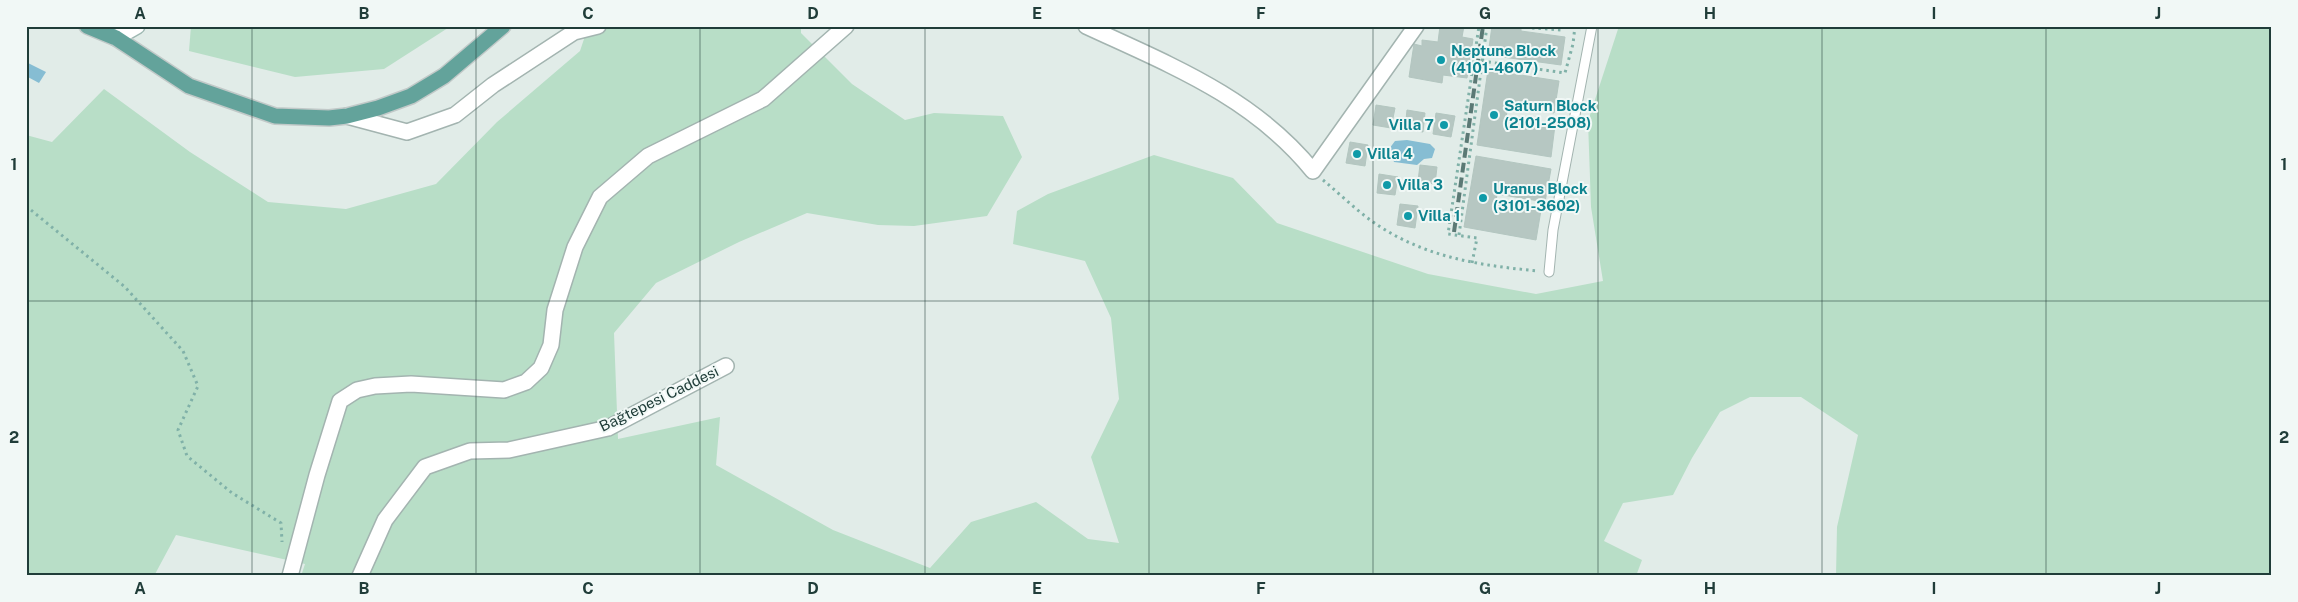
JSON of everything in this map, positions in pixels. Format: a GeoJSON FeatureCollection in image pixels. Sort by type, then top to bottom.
{"type":"FeatureCollection","features":[{"type":"Feature","properties":{"kind":"main road"},"geometry":{"type":"LineString","coordinates":[[87,26],[116,38],[189,86],[230,102],[275,116],[347,116],[378,108],[411,96],[444,76],[502,26]]}},
{"type":"Feature","properties":{"kind":"street"},"geometry":{"type":"LineString","coordinates":[[116,38],[138,26]]}},
{"type":"Feature","properties":{"kind":"street"},"geometry":{"type":"LineString","coordinates":[[347,116],[407,132],[447,118],[455,115],[493,85],[574,32],[598,26]]}},
{"type":"Feature","properties":{"kind":"street"},"geometry":{"type":"LineString","coordinates":[[290,576],[314,484],[340,400],[357,390],[376,386],[411,384],[504,390],[526,382],[541,368],[551,344],[555,310],[575,246],[600,196],[648,156],[763,99],[846,26]]}},
{"type":"Feature","properties":{"kind":"street"},"geometry":{"type":"LineString","coordinates":[[1086,26],[1204,82],[1234,100],[1279,135],[1313,171],[1416,26]]}},
{"type":"Feature","properties":{"kind":"street","name":"Bağtepesi Caddesi"},"geometry":{"type":"LineString","coordinates":[[360,576],[385,520],[425,468],[470,452],[509,450],[608,428],[726,366]]}},
{"type":"Feature","properties":{"kind":"lane"},"geometry":{"type":"LineString","coordinates":[[1549,272],[1553,230],[1592,26]]}},
{"type":"Feature","properties":{"kind":"path"},"geometry":{"type":"LineString","coordinates":[[1472,263],[1477,238],[1448,234],[1479,26]]}},
{"type":"Feature","properties":{"kind":"path"},"geometry":{"type":"LineString","coordinates":[[1458,235],[1487,26]]}},
{"type":"Feature","properties":{"kind":"path"},"geometry":{"type":"LineString","coordinates":[[1532,28],[1562,30],[1563,26]]}},
{"type":"Feature","properties":{"kind":"path"},"geometry":{"type":"LineString","coordinates":[[1482,61],[1565,73],[1573,44],[1575,26]]}},
{"type":"Feature","properties":{"kind":"path"},"geometry":{"type":"LineString","coordinates":[[1313,171],[1379,226],[1431,253],[1494,267],[1549,272]]}},
{"type":"Feature","properties":{"kind":"path"},"geometry":{"type":"LineString","coordinates":[[26,206],[125,287],[183,351],[198,386],[178,430],[187,456],[232,493],[281,523],[282,548]]}},
{"type":"Feature","properties":{"kind":"green space"},"geometry":{"type":"Polygon","coordinates":[[[191,26],[451,26],[384,69],[295,77],[189,51],[191,26]]]}},
{"type":"Feature","properties":{"kind":"green space"},"geometry":{"type":"Polygon","coordinates":[[[576,26],[801,26],[801,33],[852,84],[905,120],[934,113],[1003,116],[1022,157],[987,216],[914,226],[878,225],[807,213],[739,242],[656,283],[614,333],[618,439],[720,417],[716,465],[833,530],[930,568],[971,522],[1036,502],[1088,539],[1119,543],[1091,457],[1119,399],[1111,318],[1085,261],[1013,244],[1017,211],[1048,194],[1154,155],[1233,178],[1277,223],[1428,274],[1536,294],[1603,281],[1591,207],[1588,121],[1619,26],[2272,26],[2272,576],[1836,576],[1837,527],[1858,435],[1801,397],[1750,397],[1720,412],[1692,458],[1673,495],[1623,503],[1604,541],[1642,560],[1636,576],[301,576],[305,564],[176,535],[154,576],[26,576],[26,135],[52,142],[104,89],[190,152],[268,202],[346,209],[436,184],[497,122],[580,51],[584,39],[576,26]]]}},
{"type":"Feature","properties":{"kind":"water"},"geometry":{"type":"Polygon","coordinates":[[[26,62],[46,72],[39,83],[26,76],[26,62]]]}},
{"type":"Feature","properties":{"kind":"water"},"geometry":{"type":"Polygon","coordinates":[[[1407,140],[1430,144],[1435,149],[1432,158],[1424,159],[1417,165],[1394,162],[1389,149],[1395,141],[1407,140]]]}},
{"type":"Feature","properties":{"kind":"building","name":"Neptune Block (4101-4607)"},"geometry":{"type":"Polygon","coordinates":[[[1440,26],[1464,26],[1462,37],[1473,39],[1467,78],[1443,75],[1442,83],[1409,77],[1414,44],[1422,46],[1422,40],[1438,42],[1440,26]]]}},
{"type":"Feature","properties":{"kind":"building"},"geometry":{"type":"Polygon","coordinates":[[[1492,26],[1521,26],[1521,31],[1565,37],[1561,65],[1488,55],[1492,26]]]}},
{"type":"Feature","properties":{"kind":"building","name":"Saturn Block (2101-2508)"},"geometry":{"type":"Polygon","coordinates":[[[1488,70],[1559,81],[1554,113],[1508,105],[1506,118],[1555,125],[1551,157],[1477,145],[1488,70]]]}},
{"type":"Feature","properties":{"kind":"building"},"geometry":{"type":"Polygon","coordinates":[[[1376,105],[1395,108],[1391,128],[1373,125],[1376,105]]]}},
{"type":"Feature","properties":{"kind":"building"},"geometry":{"type":"Polygon","coordinates":[[[1407,110],[1425,113],[1423,132],[1405,129],[1407,110]]]}},
{"type":"Feature","properties":{"kind":"building","name":"Villa 7"},"geometry":{"type":"Polygon","coordinates":[[[1436,113],[1455,116],[1451,137],[1433,134],[1436,113]]]}},
{"type":"Feature","properties":{"kind":"building","name":"Villa 4"},"geometry":{"type":"Polygon","coordinates":[[[1350,142],[1368,145],[1365,166],[1346,163],[1350,142]]]}},
{"type":"Feature","properties":{"kind":"building","name":"Uranus Block (3101-3602)"},"geometry":{"type":"Polygon","coordinates":[[[1476,156],[1551,169],[1545,202],[1497,194],[1496,202],[1541,210],[1536,240],[1464,227],[1476,156]]]}},
{"type":"Feature","properties":{"kind":"building"},"geometry":{"type":"Polygon","coordinates":[[[1420,165],[1437,167],[1435,184],[1418,181],[1420,165]]]}},
{"type":"Feature","properties":{"kind":"building","name":"Villa 3"},"geometry":{"type":"Polygon","coordinates":[[[1379,174],[1398,177],[1395,195],[1377,193],[1379,174]]]}},
{"type":"Feature","properties":{"kind":"building","name":"Villa 1"},"geometry":{"type":"Polygon","coordinates":[[[1400,204],[1418,206],[1415,228],[1397,225],[1400,204]]]}},
{"type":"Feature","properties":{"kind":"railway"},"geometry":{"type":"LineString","coordinates":[[1454,232],[1483,26]]}},
{"type":"Feature","properties":{"kind":"place","name":"Neptune Block (4101-4607)"},"geometry":{"type":"Point","coordinates":[1441,60]}},
{"type":"Feature","properties":{"kind":"place","name":"Saturn Block (2101-2508)"},"geometry":{"type":"Point","coordinates":[1494,115]}},
{"type":"Feature","properties":{"kind":"place","name":"Villa 7"},"geometry":{"type":"Point","coordinates":[1444,125]}},
{"type":"Feature","properties":{"kind":"place","name":"Villa 4"},"geometry":{"type":"Point","coordinates":[1357,154]}},
{"type":"Feature","properties":{"kind":"place","name":"Villa 3"},"geometry":{"type":"Point","coordinates":[1387,185]}},
{"type":"Feature","properties":{"kind":"place","name":"Uranus Block (3101-3602)"},"geometry":{"type":"Point","coordinates":[1483,198]}},
{"type":"Feature","properties":{"kind":"place","name":"Villa 1"},"geometry":{"type":"Point","coordinates":[1408,216]}}]}
